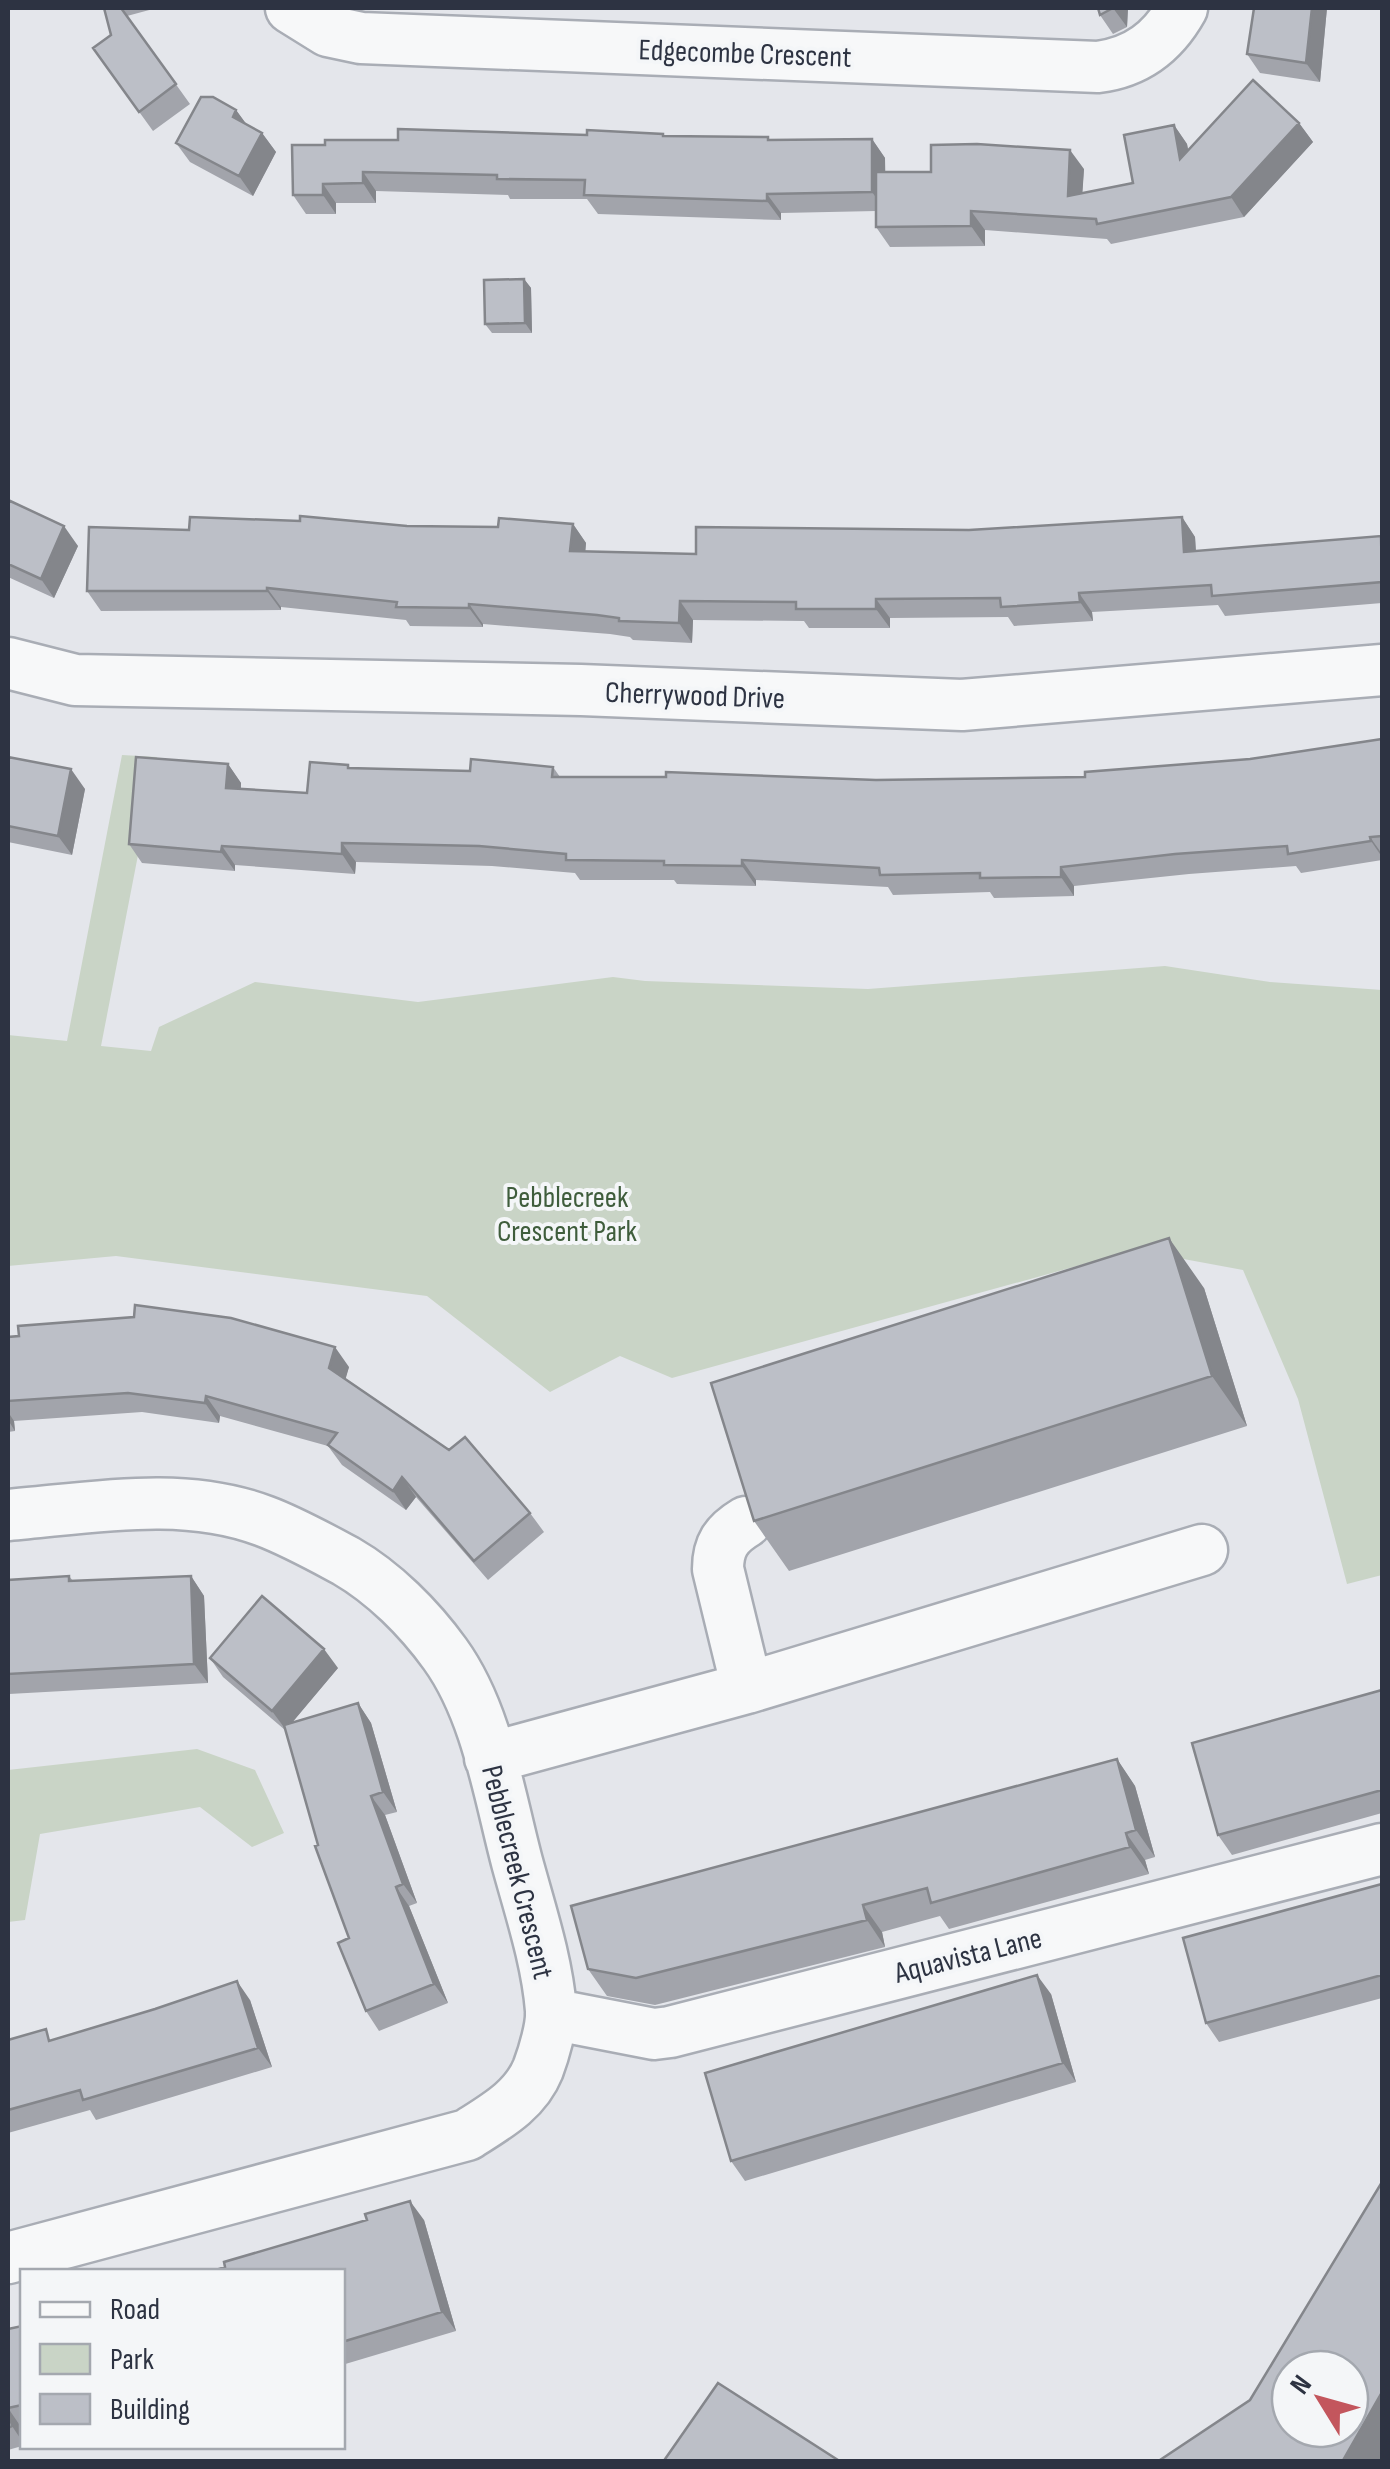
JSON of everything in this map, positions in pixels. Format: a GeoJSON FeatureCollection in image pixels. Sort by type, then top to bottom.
{"type":"FeatureCollection","features":[{"type":"Feature","properties":{"kind":"street","name":"Edgecombe Crescent"},"geometry":{"type":"LineString","coordinates":[[291,8],[328,31],[361,38],[1098,68],[1119,64],[1150,48],[1182,8]]}},
{"type":"Feature","properties":{"kind":"street","name":"Cherrywood Drive"},"geometry":{"type":"LineString","coordinates":[[8,663],[74,680],[581,690],[962,704],[1382,670]]}},
{"type":"Feature","properties":{"kind":"street","name":"Pebblecreek Crescent"},"geometry":{"type":"LineString","coordinates":[[8,1516],[122,1505],[171,1504],[218,1509],[264,1520],[348,1562],[382,1586],[446,1656],[471,1704],[490,1758],[542,1952],[551,2014],[538,2068],[528,2087],[510,2108],[467,2136],[8,2258]]}},
{"type":"Feature","properties":{"kind":"street"},"geometry":{"type":"LineString","coordinates":[[746,1522],[732,1530],[718,1549],[718,1569],[747,1688]]}},
{"type":"Feature","properties":{"kind":"street"},"geometry":{"type":"LineString","coordinates":[[490,1758],[747,1688],[1202,1550]]}},
{"type":"Feature","properties":{"kind":"street","name":"Aquavista Lane"},"geometry":{"type":"LineString","coordinates":[[551,2014],[654,2034],[670,2032],[1382,1848]]}},
{"type":"Feature","properties":{"kind":"green space","name":"Pebblecreek Crescent Park"},"geometry":{"type":"Polygon","coordinates":[[[122,755],[157,757],[101,1046],[151,1051],[159,1027],[255,982],[418,1002],[613,977],[868,989],[1165,966],[1270,982],[1382,990],[1382,1575],[1347,1584],[1298,1399],[1243,1270],[1135,1250],[672,1378],[620,1356],[550,1392],[427,1296],[116,1256],[8,1266],[8,1035],[67,1041],[122,755]]]}},
{"type":"Feature","properties":{"kind":"green space"},"geometry":{"type":"Polygon","coordinates":[[[197,1749],[255,1770],[284,1833],[252,1847],[200,1807],[40,1834],[25,1920],[8,1922],[8,1770],[197,1749]]]}},
{"type":"Feature","properties":{"kind":"building"},"geometry":{"type":"Polygon","coordinates":[[[104,8],[121,8],[176,84],[139,112],[93,48],[111,35],[104,8]]]}},
{"type":"Feature","properties":{"kind":"building"},"geometry":{"type":"Polygon","coordinates":[[[1254,8],[1312,8],[1306,63],[1247,54],[1254,8]]]}},
{"type":"Feature","properties":{"kind":"building"},"geometry":{"type":"Polygon","coordinates":[[[1253,80],[1299,123],[1231,197],[1097,224],[1096,219],[971,211],[971,226],[876,227],[876,172],[931,172],[931,145],[1070,150],[1068,196],[1133,183],[1124,135],[1174,125],[1180,159],[1253,80]]]}},
{"type":"Feature","properties":{"kind":"building"},"geometry":{"type":"Polygon","coordinates":[[[201,97],[213,97],[236,110],[233,117],[262,133],[239,176],[176,143],[201,97]]]}},
{"type":"Feature","properties":{"kind":"building"},"geometry":{"type":"Polygon","coordinates":[[[398,129],[587,135],[587,130],[768,140],[872,139],[872,192],[767,194],[767,201],[584,195],[585,180],[363,172],[363,183],[323,184],[323,195],[293,195],[292,145],[325,145],[325,140],[398,140],[398,129]]]}},
{"type":"Feature","properties":{"kind":"building"},"geometry":{"type":"Polygon","coordinates":[[[524,279],[525,323],[485,324],[484,280],[524,279]]]}},
{"type":"Feature","properties":{"kind":"building"},"geometry":{"type":"Polygon","coordinates":[[[8,500],[64,526],[41,579],[8,564],[8,500]]]}},
{"type":"Feature","properties":{"kind":"building"},"geometry":{"type":"Polygon","coordinates":[[[300,516],[407,526],[498,527],[499,518],[573,524],[570,551],[696,554],[696,527],[969,530],[1182,517],[1184,552],[1381,536],[1382,582],[1212,596],[1211,585],[1079,593],[1080,602],[1001,607],[1000,598],[876,599],[876,609],[796,609],[796,602],[680,601],[679,623],[619,621],[597,615],[469,604],[469,608],[396,607],[397,602],[267,588],[87,591],[89,527],[189,530],[190,517],[300,521],[300,516]]]}},
{"type":"Feature","properties":{"kind":"building"},"geometry":{"type":"Polygon","coordinates":[[[1382,739],[1382,836],[1370,837],[1371,841],[1288,854],[1287,846],[1061,867],[1061,877],[980,878],[980,873],[880,875],[879,868],[742,860],[742,866],[566,860],[566,854],[479,846],[342,843],[342,854],[222,846],[221,852],[129,844],[136,757],[228,764],[226,788],[307,793],[310,762],[348,768],[470,771],[471,759],[553,767],[552,777],[666,777],[666,772],[876,780],[1085,777],[1085,772],[1250,759],[1382,739]]]}},
{"type":"Feature","properties":{"kind":"building"},"geometry":{"type":"Polygon","coordinates":[[[8,757],[71,769],[58,836],[8,826],[8,757]]]}},
{"type":"Feature","properties":{"kind":"building"},"geometry":{"type":"Polygon","coordinates":[[[1169,1238],[1212,1376],[754,1521],[711,1383],[1169,1238]]]}},
{"type":"Feature","properties":{"kind":"building"},"geometry":{"type":"Polygon","coordinates":[[[135,1305],[231,1318],[335,1347],[329,1368],[449,1450],[465,1437],[530,1513],[474,1561],[402,1477],[393,1491],[328,1445],[337,1433],[206,1396],[205,1403],[128,1393],[8,1401],[8,1337],[19,1336],[18,1326],[134,1317],[135,1305]]]}},
{"type":"Feature","properties":{"kind":"building"},"geometry":{"type":"Polygon","coordinates":[[[69,1576],[69,1581],[191,1576],[194,1664],[8,1674],[8,1580],[69,1576]]]}},
{"type":"Feature","properties":{"kind":"building"},"geometry":{"type":"Polygon","coordinates":[[[262,1596],[324,1649],[272,1711],[210,1658],[262,1596]]]}},
{"type":"Feature","properties":{"kind":"building"},"geometry":{"type":"Polygon","coordinates":[[[1382,1690],[1382,1790],[1218,1835],[1192,1743],[1382,1690]]]}},
{"type":"Feature","properties":{"kind":"building"},"geometry":{"type":"Polygon","coordinates":[[[358,1703],[383,1792],[371,1796],[403,1884],[396,1887],[434,1984],[366,2011],[338,1943],[349,1938],[315,1846],[318,1845],[284,1725],[358,1703]]]}},
{"type":"Feature","properties":{"kind":"building"},"geometry":{"type":"Polygon","coordinates":[[[1117,1759],[1136,1830],[1126,1833],[1130,1847],[931,1903],[927,1888],[863,1905],[867,1920],[636,1978],[588,1969],[571,1906],[1117,1759]]]}},
{"type":"Feature","properties":{"kind":"building"},"geometry":{"type":"Polygon","coordinates":[[[1382,1884],[1382,1975],[1206,2023],[1183,1938],[1382,1884]]]}},
{"type":"Feature","properties":{"kind":"building"},"geometry":{"type":"Polygon","coordinates":[[[1037,1975],[1063,2063],[731,2161],[705,2073],[1037,1975]]]}},
{"type":"Feature","properties":{"kind":"building"},"geometry":{"type":"Polygon","coordinates":[[[237,1981],[258,2048],[83,2100],[80,2090],[8,2110],[8,2040],[46,2029],[49,2041],[237,1981]]]}},
{"type":"Feature","properties":{"kind":"building"},"geometry":{"type":"Polygon","coordinates":[[[1382,2182],[1382,2392],[1370,2413],[1370,2349],[1281,2349],[1382,2182]]]}},
{"type":"Feature","properties":{"kind":"building"},"geometry":{"type":"Polygon","coordinates":[[[410,2201],[442,2312],[345,2341],[345,2269],[219,2269],[225,2267],[224,2262],[367,2220],[365,2214],[410,2201]]]}},
{"type":"Feature","properties":{"kind":"building"},"geometry":{"type":"Polygon","coordinates":[[[20,2326],[20,2405],[8,2408],[8,2329],[20,2326]]]}},
{"type":"Feature","properties":{"kind":"building"},"geometry":{"type":"Polygon","coordinates":[[[1270,2367],[1270,2449],[1349,2449],[1342,2462],[1157,2462],[1250,2400],[1270,2367]]]}},
{"type":"Feature","properties":{"kind":"building"},"geometry":{"type":"Polygon","coordinates":[[[718,2383],[841,2462],[663,2462],[718,2383]]]}}]}
